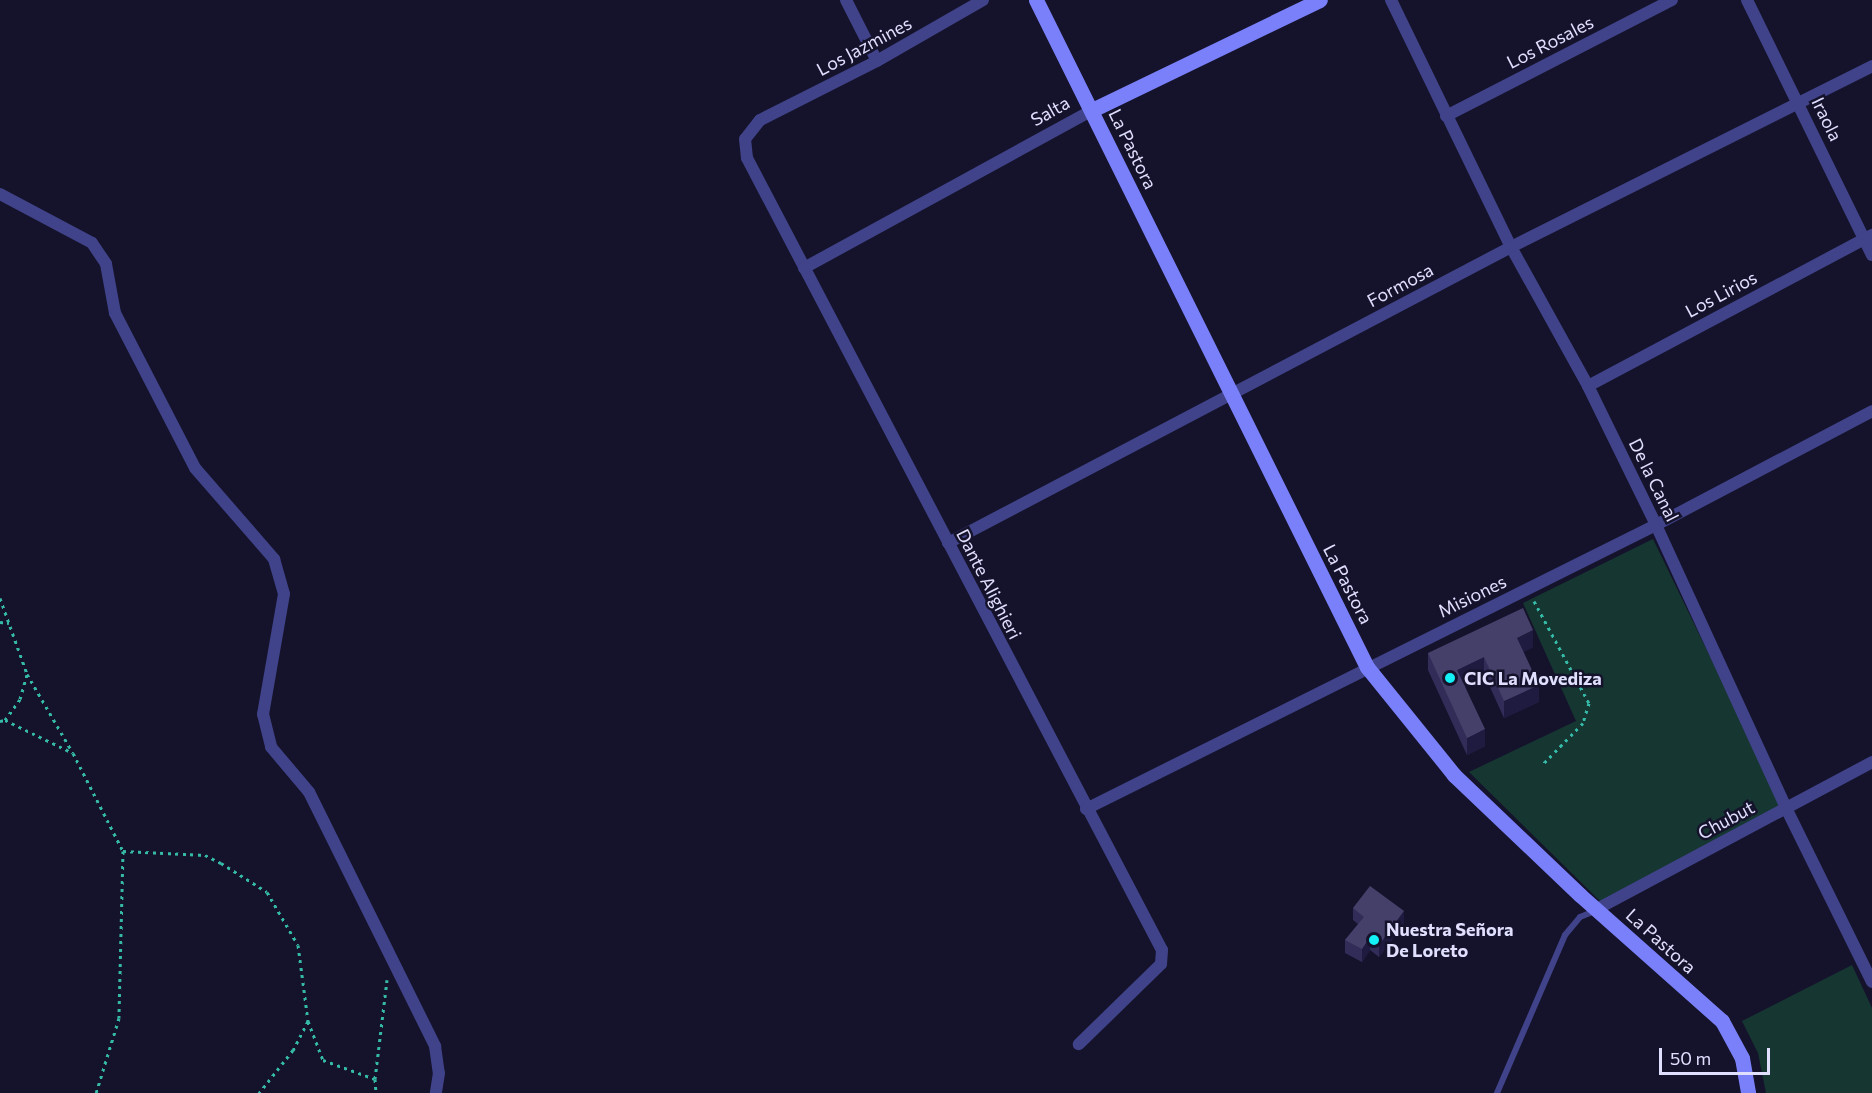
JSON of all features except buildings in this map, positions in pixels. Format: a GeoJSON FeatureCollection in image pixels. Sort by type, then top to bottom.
{"type":"FeatureCollection","features":[{"type":"Feature","properties":{"kind":"street"},"geometry":{"type":"LineString","coordinates":[[846,0],[877,61]]}},
{"type":"Feature","properties":{"kind":"street","name":"Los Jazmines"},"geometry":{"type":"LineString","coordinates":[[760,120],[877,61],[983,0]]}},
{"type":"Feature","properties":{"kind":"street","name":"La Pastora"},"geometry":{"type":"LineString","coordinates":[[1036,0],[1367,667],[1454,775],[1722,1022],[1742,1058],[1748,1093]]}},
{"type":"Feature","properties":{"kind":"street","name":"Salta"},"geometry":{"type":"LineString","coordinates":[[804,268],[1092,110],[1320,0]]}},
{"type":"Feature","properties":{"kind":"street","name":"De la Canal"},"geometry":{"type":"LineString","coordinates":[[1391,0],[1511,247],[1588,386],[1656,525],[1786,808],[1872,982]]}},
{"type":"Feature","properties":{"kind":"street","name":"Los Rosales"},"geometry":{"type":"LineString","coordinates":[[1446,116],[1672,0]]}},
{"type":"Feature","properties":{"kind":"street","name":"Iraola"},"geometry":{"type":"LineString","coordinates":[[1747,0],[1868,237],[1872,255]]}},
{"type":"Feature","properties":{"kind":"street","name":"Formosa"},"geometry":{"type":"LineString","coordinates":[[948,543],[1511,247],[1872,66]]}},
{"type":"Feature","properties":{"kind":"street","name":"Dante Alighieri"},"geometry":{"type":"LineString","coordinates":[[760,120],[745,139],[747,158],[1086,809],[1162,950],[1161,964],[1079,1044]]}},
{"type":"Feature","properties":{"kind":"street"},"geometry":{"type":"LineString","coordinates":[[0,194],[92,243],[106,264],[115,313],[195,468],[274,559],[284,594],[263,714],[271,747],[309,792],[435,1046],[439,1073],[436,1093]]}},
{"type":"Feature","properties":{"kind":"street","name":"Los Lirios"},"geometry":{"type":"LineString","coordinates":[[1588,386],[1868,237]]}},
{"type":"Feature","properties":{"kind":"street","name":"Misiones"},"geometry":{"type":"LineString","coordinates":[[1086,809],[1656,525],[1872,411]]}},
{"type":"Feature","properties":{"kind":"street","name":"Chubut"},"geometry":{"type":"LineString","coordinates":[[1597,909],[1872,762]]}},
{"type":"Feature","properties":{"kind":"lane"},"geometry":{"type":"LineString","coordinates":[[1497,1093],[1565,935],[1580,917],[1597,909]]}},
{"type":"Feature","properties":{"kind":"path"},"geometry":{"type":"LineString","coordinates":[[1528,588],[1589,703],[1582,723],[1543,764]]}},
{"type":"Feature","properties":{"kind":"path"},"geometry":{"type":"LineString","coordinates":[[0,598],[27,674],[73,753],[123,851],[119,1018],[96,1093]]}},
{"type":"Feature","properties":{"kind":"path"},"geometry":{"type":"LineString","coordinates":[[0,622],[9,623]]}},
{"type":"Feature","properties":{"kind":"path"},"geometry":{"type":"LineString","coordinates":[[5,720],[20,699],[27,674]]}},
{"type":"Feature","properties":{"kind":"path"},"geometry":{"type":"LineString","coordinates":[[0,721],[5,720],[73,753]]}},
{"type":"Feature","properties":{"kind":"path"},"geometry":{"type":"LineString","coordinates":[[123,851],[205,855],[267,892],[298,945],[308,1022],[323,1060],[375,1079]]}},
{"type":"Feature","properties":{"kind":"path"},"geometry":{"type":"LineString","coordinates":[[376,1093],[375,1079],[390,954]]}},
{"type":"Feature","properties":{"kind":"path"},"geometry":{"type":"LineString","coordinates":[[259,1093],[293,1050],[308,1022]]}},
{"type":"Feature","properties":{"kind":"green space"},"geometry":{"type":"Polygon","coordinates":[[[1653,539],[1782,805],[1600,901],[1469,772],[1576,721],[1523,603],[1653,539]]]}},
{"type":"Feature","properties":{"kind":"green space"},"geometry":{"type":"Polygon","coordinates":[[[1852,965],[1872,1008],[1872,1093],[1766,1093],[1758,1053],[1742,1021],[1852,965]]]}},
{"type":"Feature","properties":{"kind":"place","name":"CIC La Movediza"},"geometry":{"type":"Point","coordinates":[1450,678]}},
{"type":"Feature","properties":{"kind":"place","name":"Nuestra Señora De Loreto"},"geometry":{"type":"Point","coordinates":[1374,940]}}]}
